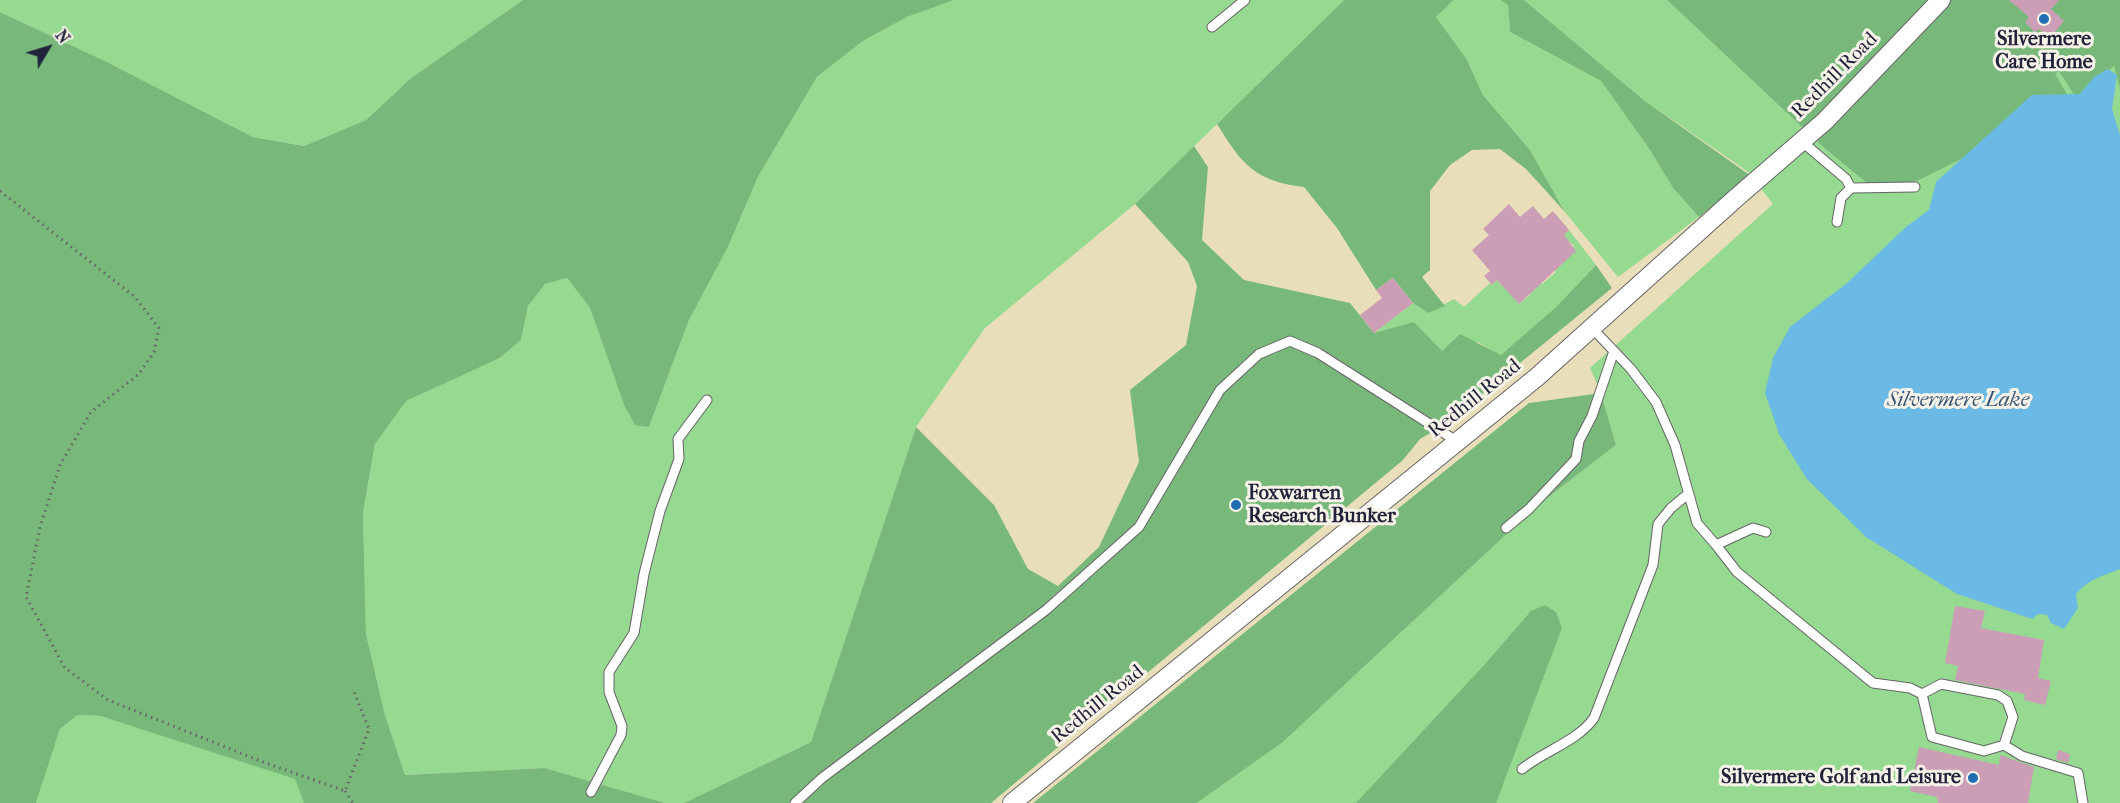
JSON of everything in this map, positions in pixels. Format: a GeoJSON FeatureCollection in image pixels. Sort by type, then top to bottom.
{"type":"FeatureCollection","features":[{"type":"Feature","properties":{"kind":"street","name":"Redhill Road"},"geometry":{"type":"LineString","coordinates":[[1012,803],[1537,377],[1825,121],[1941,0]]}},
{"type":"Feature","properties":{"kind":"lane"},"geometry":{"type":"LineString","coordinates":[[1212,27],[1245,0]]}},
{"type":"Feature","properties":{"kind":"lane"},"geometry":{"type":"LineString","coordinates":[[1806,145],[1846,179],[1851,188]]}},
{"type":"Feature","properties":{"kind":"lane"},"geometry":{"type":"LineString","coordinates":[[1838,222],[1841,198],[1851,188],[1915,187]]}},
{"type":"Feature","properties":{"kind":"lane"},"geometry":{"type":"LineString","coordinates":[[1592,328],[1656,402],[1675,445],[1697,523],[1737,572],[1873,683],[1910,688],[1922,694]]}},
{"type":"Feature","properties":{"kind":"lane"},"geometry":{"type":"LineString","coordinates":[[795,803],[822,778],[1046,610],[1139,527],[1220,390],[1259,354],[1290,341],[1318,353],[1458,442]]}},
{"type":"Feature","properties":{"kind":"lane"},"geometry":{"type":"LineString","coordinates":[[1506,528],[1529,509],[1575,459],[1579,441],[1592,416],[1614,351]]}},
{"type":"Feature","properties":{"kind":"lane"},"geometry":{"type":"LineString","coordinates":[[591,792],[621,735],[622,726],[609,692],[609,672],[634,633],[643,580],[660,511],[676,470],[678,439],[707,400]]}},
{"type":"Feature","properties":{"kind":"lane"},"geometry":{"type":"LineString","coordinates":[[1522,769],[1535,758],[1586,729],[1594,718],[1653,565],[1658,524],[1671,508],[1688,494]]}},
{"type":"Feature","properties":{"kind":"lane"},"geometry":{"type":"LineString","coordinates":[[1716,545],[1753,528],[1766,532]]}},
{"type":"Feature","properties":{"kind":"lane"},"geometry":{"type":"LineString","coordinates":[[1941,684],[1998,695],[2007,700],[2013,717],[2004,745],[1995,750],[1983,751],[1932,737],[1922,694],[1941,684]]}},
{"type":"Feature","properties":{"kind":"lane"},"geometry":{"type":"LineString","coordinates":[[2004,745],[2022,756],[2078,773],[2083,803]]}},
{"type":"Feature","properties":{"kind":"path"},"geometry":{"type":"LineString","coordinates":[[0,191],[135,297],[159,327],[154,352],[139,374],[91,412],[60,465],[40,527],[26,597],[66,668],[108,700],[263,762],[345,791],[353,803]]}},
{"type":"Feature","properties":{"kind":"path"},"geometry":{"type":"LineString","coordinates":[[345,791],[369,729],[353,689]]}},
{"type":"Feature","properties":{"kind":"green space"},"geometry":{"type":"Polygon","coordinates":[[[0,0],[523,0],[411,78],[366,120],[304,146],[253,137],[105,61],[0,12],[0,0]]]}},
{"type":"Feature","properties":{"kind":"green space"},"geometry":{"type":"Polygon","coordinates":[[[523,0],[954,0],[907,17],[863,41],[817,77],[758,177],[728,247],[689,320],[649,427],[635,425],[624,405],[590,308],[567,278],[545,284],[528,306],[521,340],[500,358],[406,401],[375,444],[363,513],[366,634],[385,715],[405,775],[545,768],[665,803],[304,803],[295,779],[100,716],[78,715],[60,729],[36,803],[0,803],[0,12],[105,61],[253,137],[304,146],[366,120],[411,78],[523,0]]]}},
{"type":"Feature","properties":{"kind":"green space"},"geometry":{"type":"Polygon","coordinates":[[[954,0],[1344,0],[1135,204],[985,328],[916,427],[811,742],[684,803],[665,803],[545,768],[405,775],[385,715],[366,634],[363,513],[375,444],[405,401],[500,358],[521,340],[528,306],[545,284],[567,278],[590,308],[624,405],[649,427],[689,320],[728,247],[758,177],[817,77],[863,41],[907,17],[954,0]]]}},
{"type":"Feature","properties":{"kind":"green space"},"geometry":{"type":"Polygon","coordinates":[[[1344,0],[1454,0],[1436,17],[1466,58],[1483,95],[1530,150],[1565,212],[1526,169],[1500,149],[1472,150],[1450,165],[1430,191],[1430,270],[1422,277],[1445,306],[1428,313],[1413,303],[1393,278],[1376,290],[1337,228],[1304,187],[1273,180],[1251,168],[1234,150],[1217,124],[1344,0]]]}},
{"type":"Feature","properties":{"kind":"green space"},"geometry":{"type":"Polygon","coordinates":[[[1454,0],[1500,0],[1508,5],[1510,32],[1601,81],[1650,150],[1673,188],[1699,217],[1618,277],[1565,212],[1530,150],[1483,95],[1466,58],[1436,17],[1454,0]]]}},
{"type":"Feature","properties":{"kind":"green space"},"geometry":{"type":"Polygon","coordinates":[[[1500,0],[1524,0],[1645,101],[1751,176],[1699,217],[1673,188],[1650,150],[1601,81],[1510,32],[1508,5],[1500,0]]]}},
{"type":"Feature","properties":{"kind":"green space"},"geometry":{"type":"Polygon","coordinates":[[[1524,0],[1667,0],[1822,146],[1869,185],[2079,52],[2120,40],[2120,803],[1197,803],[1283,742],[1538,505],[1616,445],[1601,393],[1590,368],[1773,204],[1747,171],[1645,101],[1524,0]]]}},
{"type":"Feature","properties":{"kind":"green space"},"geometry":{"type":"Polygon","coordinates":[[[1667,0],[2120,0],[2120,88],[2114,66],[2076,98],[2059,71],[2055,74],[2070,99],[1992,132],[1963,158],[1901,189],[1869,185],[1822,146],[1667,0]]]}},
{"type":"Feature","properties":{"kind":"green space"},"geometry":{"type":"Polygon","coordinates":[[[1194,146],[1208,167],[1202,240],[1244,280],[1350,303],[1374,333],[1414,322],[1442,351],[1460,334],[1501,355],[1556,307],[1596,265],[1612,288],[1444,425],[1420,439],[1403,460],[991,803],[684,803],[811,742],[916,427],[994,505],[1028,569],[1058,586],[1099,547],[1139,462],[1130,390],[1186,345],[1197,286],[1188,262],[1135,204],[1194,146]]]}},
{"type":"Feature","properties":{"kind":"green space"},"geometry":{"type":"Polygon","coordinates":[[[1569,230],[1596,265],[1556,307],[1501,356],[1478,342],[1442,351],[1374,333],[1413,303],[1428,313],[1454,299],[1464,307],[1490,283],[1492,285],[1497,280],[1502,286],[1505,285],[1519,304],[1531,294],[1526,289],[1538,279],[1542,284],[1556,272],[1552,267],[1574,246],[1563,236],[1569,230]]]}},
{"type":"Feature","properties":{"kind":"green space"},"geometry":{"type":"Polygon","coordinates":[[[1601,393],[1616,445],[1538,505],[1283,742],[1197,803],[1033,803],[1529,403],[1601,393]]]}},
{"type":"Feature","properties":{"kind":"green space"},"geometry":{"type":"Polygon","coordinates":[[[1545,605],[1556,612],[1562,628],[1496,803],[1356,803],[1531,611],[1545,605]]]}},
{"type":"Feature","properties":{"kind":"green space"},"geometry":{"type":"Polygon","coordinates":[[[78,715],[100,716],[296,779],[304,803],[36,803],[60,729],[78,715]]]}},
{"type":"Feature","properties":{"kind":"water","name":"Silvermere Lake"},"geometry":{"type":"Polygon","coordinates":[[[2108,69],[2117,75],[2112,109],[2120,135],[2120,569],[2096,578],[2076,594],[2078,608],[2064,629],[2051,623],[2047,615],[2038,614],[2032,619],[1957,594],[1866,537],[1807,479],[1779,434],[1765,393],[1773,358],[1790,327],[1847,283],[1906,227],[1929,210],[1936,182],[2032,95],[2080,94],[2094,77],[2108,69]]]}},
{"type":"Feature","properties":{"kind":"building","name":"Silvermere Care Home"},"geometry":{"type":"Polygon","coordinates":[[[2009,0],[2059,0],[2051,9],[2064,21],[2050,38],[2039,29],[2035,32],[2025,22],[2029,17],[2009,0]]]}},
{"type":"Feature","properties":{"kind":"building"},"geometry":{"type":"Polygon","coordinates":[[[1509,204],[1520,217],[1533,206],[1544,219],[1553,211],[1569,230],[1564,235],[1576,251],[1519,304],[1497,280],[1492,285],[1484,276],[1490,271],[1472,250],[1489,235],[1483,229],[1509,204]]]}},
{"type":"Feature","properties":{"kind":"building"},"geometry":{"type":"Polygon","coordinates":[[[1393,278],[1413,303],[1374,333],[1360,315],[1382,298],[1376,290],[1393,278]]]}},
{"type":"Feature","properties":{"kind":"building"},"geometry":{"type":"Polygon","coordinates":[[[1955,606],[1985,611],[1981,628],[2044,640],[2038,678],[2051,681],[2045,705],[2024,700],[2025,694],[1955,680],[1958,666],[1945,663],[1955,606]]]}},
{"type":"Feature","properties":{"kind":"building","name":"Silvermere Golf and Leisure"},"geometry":{"type":"Polygon","coordinates":[[[1919,747],[1999,765],[2000,755],[2034,767],[2028,803],[1938,803],[1937,797],[1910,791],[1919,747]]]}},
{"type":"Feature","properties":{"kind":"building"},"geometry":{"type":"Polygon","coordinates":[[[2058,750],[2070,754],[2068,763],[2056,759],[2058,750]]]}},
{"type":"Feature","properties":{"kind":"place","name":"Silvermere Care Home"},"geometry":{"type":"Point","coordinates":[2044,19]}},
{"type":"Feature","properties":{"kind":"place","name":"Foxwarren Research Bunker"},"geometry":{"type":"Point","coordinates":[1236,505]}},
{"type":"Feature","properties":{"kind":"place","name":"Silvermere Golf and Leisure"},"geometry":{"type":"Point","coordinates":[1973,778]}}]}
